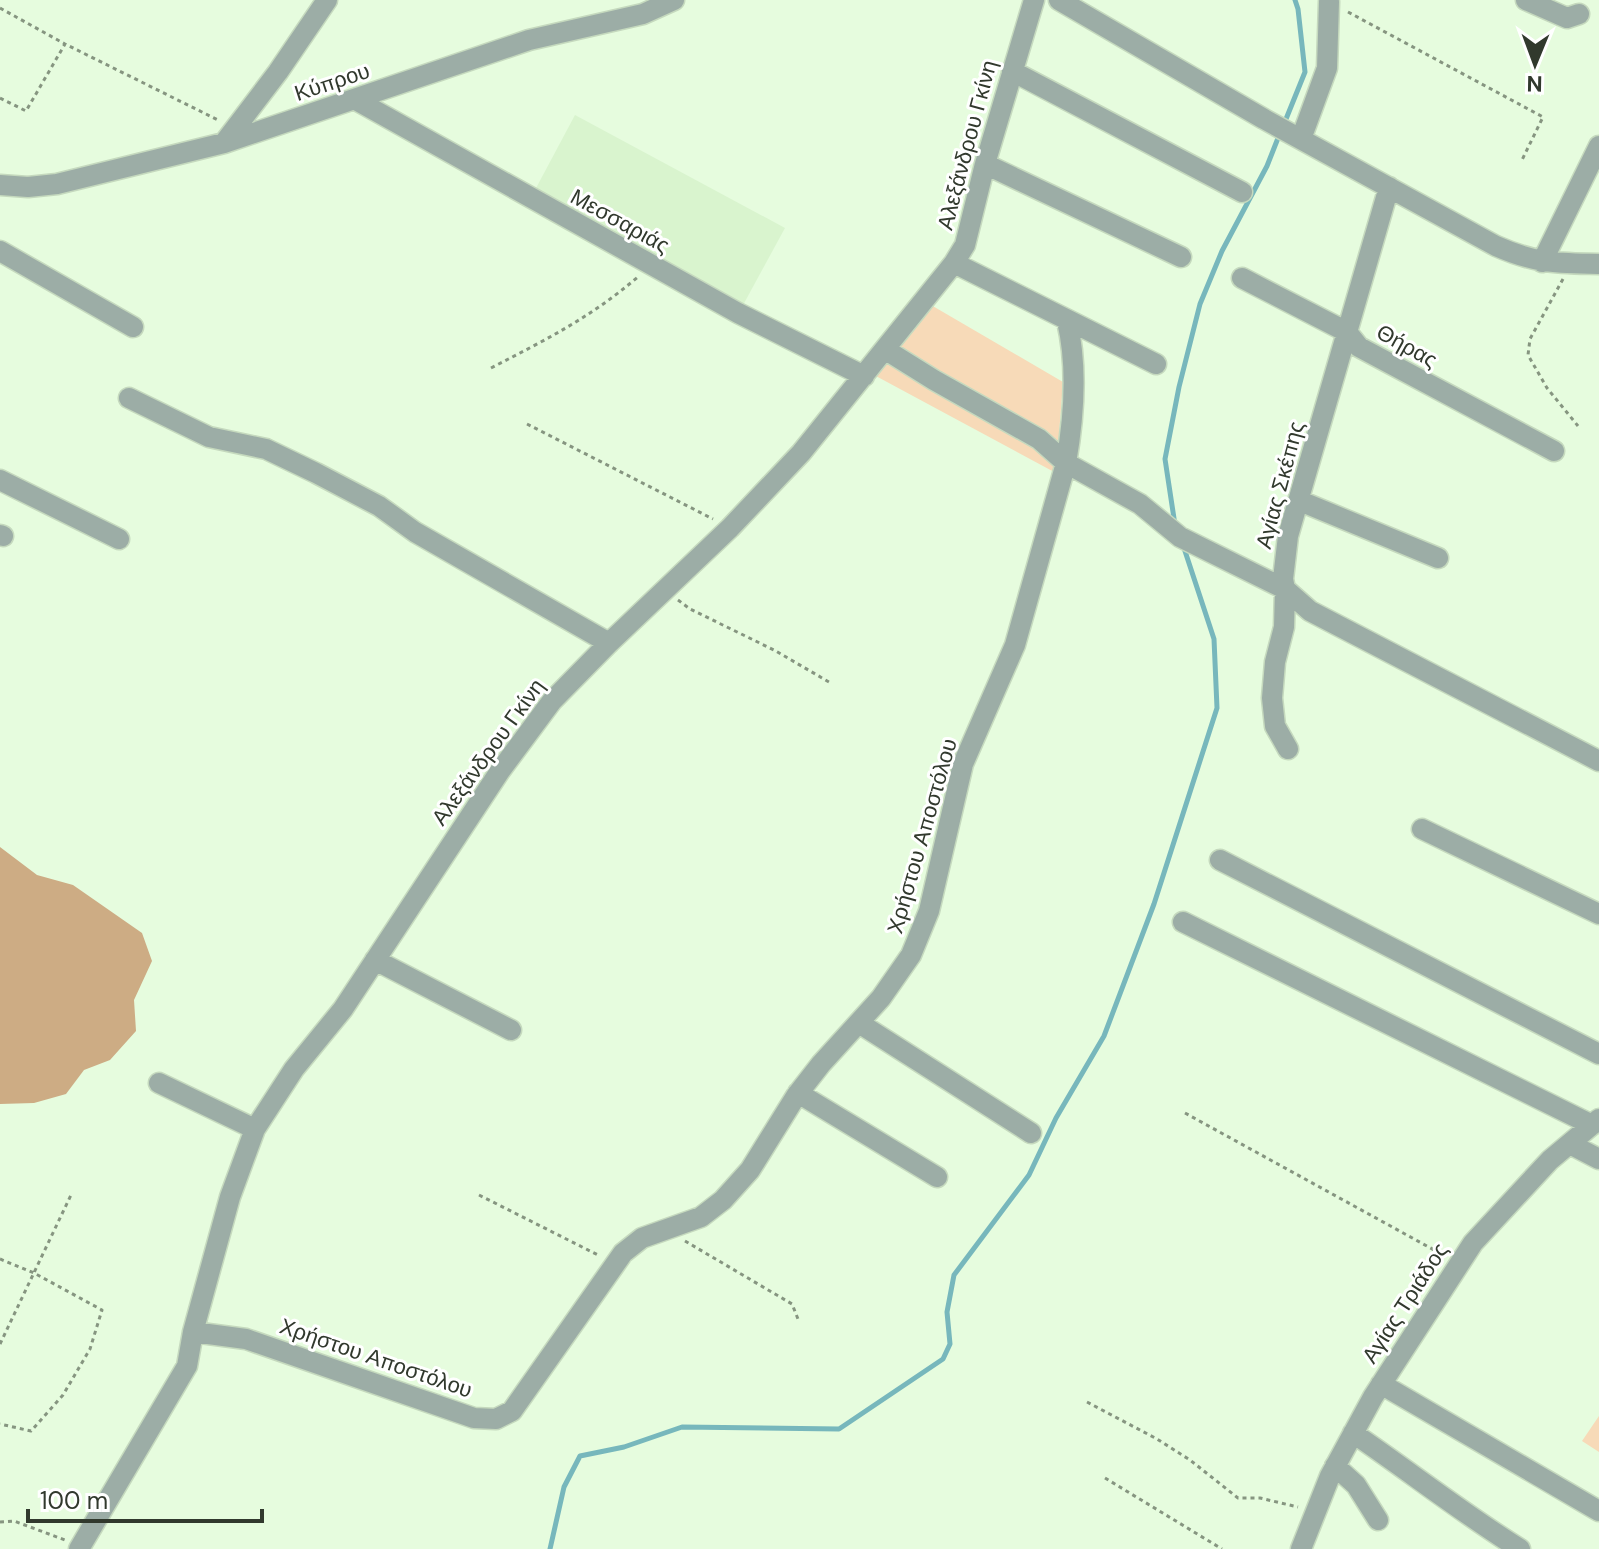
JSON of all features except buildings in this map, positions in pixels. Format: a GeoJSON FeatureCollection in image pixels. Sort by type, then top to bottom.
{"type":"FeatureCollection","features":[{"type":"Feature","properties":{"kind":"street"},"geometry":{"type":"LineString","coordinates":[[230,136],[327,0]]}},
{"type":"Feature","properties":{"kind":"street","name":"Κύπρου"},"geometry":{"type":"LineString","coordinates":[[0,185],[28,187],[57,184],[356,100],[529,40],[643,14],[674,0]]}},
{"type":"Feature","properties":{"kind":"street","name":"Αλεξάνδρου Γκίνη"},"geometry":{"type":"LineString","coordinates":[[80,1548],[187,1366],[193,1332],[230,1197],[255,1129],[294,1069],[343,1009],[500,771],[552,701],[609,643],[667,591],[801,453],[954,263],[965,245],[985,164],[1034,0]]}},
{"type":"Feature","properties":{"kind":"street"},"geometry":{"type":"LineString","coordinates":[[1059,0],[1264,119],[1496,246],[1542,262],[1599,264]]}},
{"type":"Feature","properties":{"kind":"street"},"geometry":{"type":"LineString","coordinates":[[1526,0],[1567,18],[1579,14]]}},
{"type":"Feature","properties":{"kind":"street"},"geometry":{"type":"LineString","coordinates":[[1299,138],[1327,68],[1329,2]]}},
{"type":"Feature","properties":{"kind":"street"},"geometry":{"type":"LineString","coordinates":[[1012,71],[1242,192]]}},
{"type":"Feature","properties":{"kind":"street","name":"Μεσσαριάς"},"geometry":{"type":"LineString","coordinates":[[356,100],[651,266],[864,376]]}},
{"type":"Feature","properties":{"kind":"street"},"geometry":{"type":"LineString","coordinates":[[1542,262],[1599,146]]}},
{"type":"Feature","properties":{"kind":"street"},"geometry":{"type":"LineString","coordinates":[[985,164],[1181,257]]}},
{"type":"Feature","properties":{"kind":"street","name":"Αγίας Σκέπης"},"geometry":{"type":"LineString","coordinates":[[1288,749],[1275,726],[1272,698],[1275,662],[1284,627],[1283,579],[1288,536],[1389,187]]}},
{"type":"Feature","properties":{"kind":"street"},"geometry":{"type":"LineString","coordinates":[[0,251],[133,327]]}},
{"type":"Feature","properties":{"kind":"street"},"geometry":{"type":"LineString","coordinates":[[954,263],[1156,364]]}},
{"type":"Feature","properties":{"kind":"street","name":"Θήρας"},"geometry":{"type":"LineString","coordinates":[[1242,278],[1347,332],[1359,347],[1554,451]]}},
{"type":"Feature","properties":{"kind":"street","name":"Χρήστου Αποστόλου"},"geometry":{"type":"LineString","coordinates":[[193,1332],[246,1339],[474,1418],[496,1419],[512,1411],[614,1264],[642,1238],[701,1217],[723,1200],[750,1170],[798,1093],[881,998],[911,955],[929,911],[963,764],[1015,645],[1066,463],[1071,435],[1073,348],[1067,321]]}},
{"type":"Feature","properties":{"kind":"street"},"geometry":{"type":"LineString","coordinates":[[886,350],[1039,439],[1066,463],[1140,504],[1180,537],[1285,589],[1310,611],[1599,761]]}},
{"type":"Feature","properties":{"kind":"street"},"geometry":{"type":"LineString","coordinates":[[129,398],[209,437],[266,449],[316,473],[379,506],[427,539],[609,643]]}},
{"type":"Feature","properties":{"kind":"street"},"geometry":{"type":"LineString","coordinates":[[0,480],[119,539]]}},
{"type":"Feature","properties":{"kind":"street"},"geometry":{"type":"LineString","coordinates":[[1300,501],[1438,558]]}},
{"type":"Feature","properties":{"kind":"street"},"geometry":{"type":"LineString","coordinates":[[1422,829],[1599,914]]}},
{"type":"Feature","properties":{"kind":"street"},"geometry":{"type":"LineString","coordinates":[[1220,860],[1599,1054]]}},
{"type":"Feature","properties":{"kind":"street"},"geometry":{"type":"LineString","coordinates":[[1183,922],[1595,1122]]}},
{"type":"Feature","properties":{"kind":"street"},"geometry":{"type":"LineString","coordinates":[[375,960],[511,1030]]}},
{"type":"Feature","properties":{"kind":"street"},"geometry":{"type":"LineString","coordinates":[[859,1023],[1031,1133]]}},
{"type":"Feature","properties":{"kind":"street"},"geometry":{"type":"LineString","coordinates":[[159,1083],[255,1129]]}},
{"type":"Feature","properties":{"kind":"street"},"geometry":{"type":"LineString","coordinates":[[798,1093],[937,1177]]}},
{"type":"Feature","properties":{"kind":"street","name":"Αγίας Τριάδος"},"geometry":{"type":"LineString","coordinates":[[1301,1549],[1335,1466],[1353,1433],[1381,1384],[1473,1243],[1550,1160],[1595,1122]]}},
{"type":"Feature","properties":{"kind":"street"},"geometry":{"type":"LineString","coordinates":[[1570,1144],[1599,1159]]}},
{"type":"Feature","properties":{"kind":"street"},"geometry":{"type":"LineString","coordinates":[[1381,1384],[1599,1511]]}},
{"type":"Feature","properties":{"kind":"street"},"geometry":{"type":"LineString","coordinates":[[1353,1433],[1478,1523],[1520,1549]]}},
{"type":"Feature","properties":{"kind":"street"},"geometry":{"type":"LineString","coordinates":[[1335,1466],[1356,1485],[1378,1520]]}},
{"type":"Feature","properties":{"kind":"path"},"geometry":{"type":"LineString","coordinates":[[1329,2],[1543,117],[1521,162]]}},
{"type":"Feature","properties":{"kind":"path"},"geometry":{"type":"LineString","coordinates":[[0,8],[230,136]]}},
{"type":"Feature","properties":{"kind":"path"},"geometry":{"type":"LineString","coordinates":[[0,98],[26,111],[65,44]]}},
{"type":"Feature","properties":{"kind":"path"},"geometry":{"type":"LineString","coordinates":[[1565,263],[1562,284],[1530,339],[1528,355],[1547,388],[1578,426]]}},
{"type":"Feature","properties":{"kind":"path"},"geometry":{"type":"LineString","coordinates":[[491,368],[558,334],[605,305],[651,266]]}},
{"type":"Feature","properties":{"kind":"path"},"geometry":{"type":"LineString","coordinates":[[527,424],[730,528]]}},
{"type":"Feature","properties":{"kind":"path"},"geometry":{"type":"LineString","coordinates":[[667,591],[690,609],[774,650],[829,682]]}},
{"type":"Feature","properties":{"kind":"path"},"geometry":{"type":"LineString","coordinates":[[1185,1113],[1459,1264]]}},
{"type":"Feature","properties":{"kind":"path"},"geometry":{"type":"LineString","coordinates":[[0,1344],[71,1195]]}},
{"type":"Feature","properties":{"kind":"path"},"geometry":{"type":"LineString","coordinates":[[479,1195],[614,1264]]}},
{"type":"Feature","properties":{"kind":"path"},"geometry":{"type":"LineString","coordinates":[[667,1231],[792,1304],[798,1319]]}},
{"type":"Feature","properties":{"kind":"path"},"geometry":{"type":"LineString","coordinates":[[0,1259],[34,1273],[102,1310],[90,1349],[63,1395],[31,1431],[0,1424]]}},
{"type":"Feature","properties":{"kind":"path"},"geometry":{"type":"LineString","coordinates":[[1087,1402],[1157,1439],[1190,1460],[1238,1498],[1290,1503],[1315,1513]]}},
{"type":"Feature","properties":{"kind":"path"},"geometry":{"type":"LineString","coordinates":[[1105,1478],[1222,1549]]}},
{"type":"Feature","properties":{"kind":"path"},"geometry":{"type":"LineString","coordinates":[[0,1522],[14,1521],[80,1548]]}},
{"type":"Feature","properties":{"kind":"shaded area"},"geometry":{"type":"Polygon","coordinates":[[[575,115],[785,228],[742,307],[535,190],[575,115]]]}},
{"type":"Feature","properties":{"kind":"shaded area"},"geometry":{"type":"Polygon","coordinates":[[[931,305],[1063,382],[1056,473],[874,375],[931,305]]]}},
{"type":"Feature","properties":{"kind":"shaded area"},"geometry":{"type":"Polygon","coordinates":[[[0,847],[37,875],[73,885],[142,933],[152,961],[134,1000],[136,1031],[110,1060],[84,1070],[66,1094],[34,1103],[0,1104],[0,847]]]}},
{"type":"Feature","properties":{"kind":"shaded area"},"geometry":{"type":"Polygon","coordinates":[[[1599,1416],[1599,1452],[1582,1441],[1599,1416]]]}},
{"type":"Feature","properties":{"kind":"waterway"},"geometry":{"type":"LineString","coordinates":[[1284,124],[1305,72],[1295,0]]}},
{"type":"Feature","properties":{"kind":"waterway"},"geometry":{"type":"LineString","coordinates":[[1175,525],[1165,459],[1200,304],[1222,251],[1267,166],[1280,133]]}},
{"type":"Feature","properties":{"kind":"waterway"},"geometry":{"type":"LineString","coordinates":[[550,1549],[564,1487],[580,1456],[624,1447],[682,1427],[839,1429],[943,1359],[950,1344],[947,1312],[954,1275],[1029,1175],[1056,1118],[1104,1036],[1154,904],[1217,708],[1214,639],[1183,545]]}}]}
